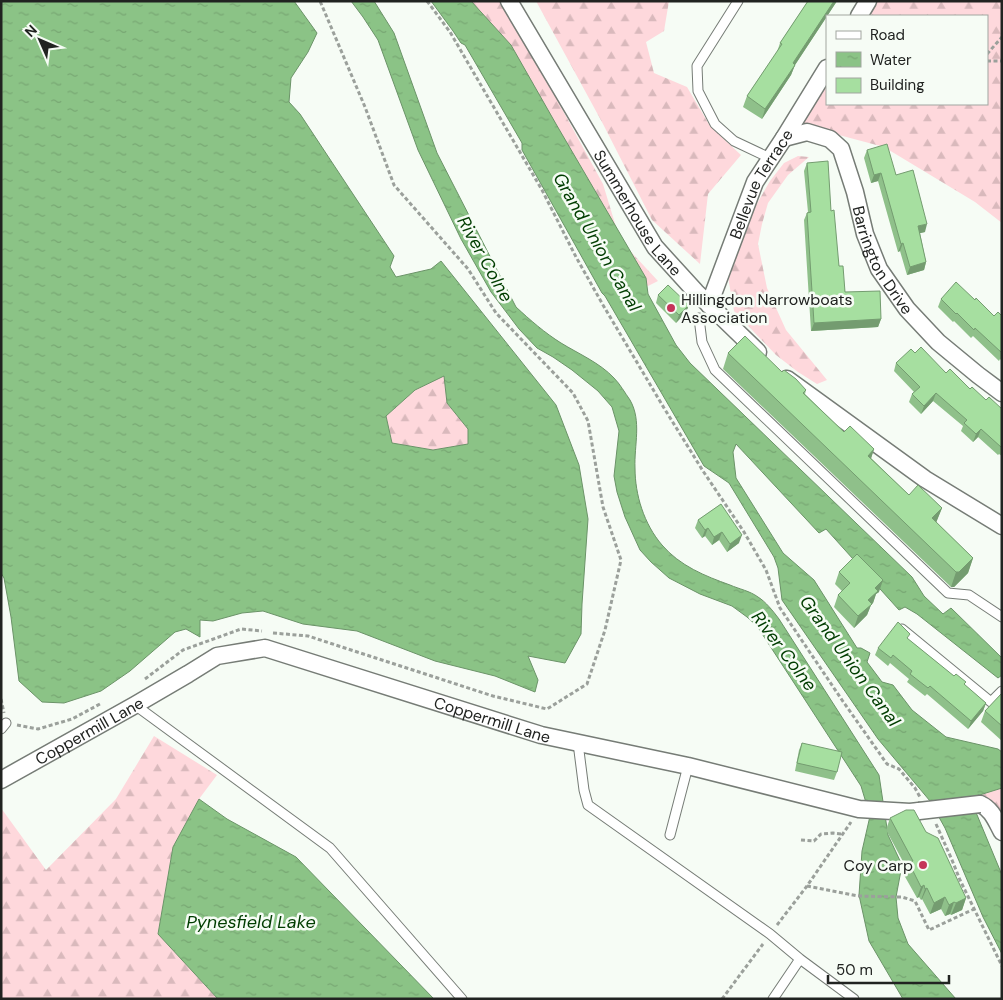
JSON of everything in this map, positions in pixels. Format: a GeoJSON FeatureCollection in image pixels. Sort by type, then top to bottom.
{"type":"FeatureCollection","features":[{"type":"Feature","properties":{"kind":"street","name":"Summerhouse Lane"},"geometry":{"type":"LineString","coordinates":[[509,1],[655,247],[696,292],[704,311],[770,363],[787,380],[926,479],[1002,526]]}},
{"type":"Feature","properties":{"kind":"street"},"geometry":{"type":"LineString","coordinates":[[860,15],[868,1]]}},
{"type":"Feature","properties":{"kind":"street","name":"Bellevue Terrace"},"geometry":{"type":"LineString","coordinates":[[704,311],[754,182],[784,138],[826,70]]}},
{"type":"Feature","properties":{"kind":"street","name":"Barrington Drive"},"geometry":{"type":"LineString","coordinates":[[784,138],[807,132],[830,139],[841,149],[855,192],[865,234],[879,269],[907,309],[938,342],[1002,393]]}},
{"type":"Feature","properties":{"kind":"street","name":"Coppermill Lane"},"geometry":{"type":"LineString","coordinates":[[1,780],[217,656],[265,648],[541,735],[688,766],[862,810],[910,812],[921,806],[980,804],[990,810],[1002,832]]}},
{"type":"Feature","properties":{"kind":"lane"},"geometry":{"type":"LineString","coordinates":[[738,1],[696,66],[698,91],[715,124],[734,141],[770,158]]}},
{"type":"Feature","properties":{"kind":"lane"},"geometry":{"type":"LineString","coordinates":[[704,311],[702,342],[715,370],[948,593],[969,596],[1002,617]]}},
{"type":"Feature","properties":{"kind":"lane"},"geometry":{"type":"LineString","coordinates":[[901,628],[991,702],[1002,692]]}},
{"type":"Feature","properties":{"kind":"lane"},"geometry":{"type":"LineString","coordinates":[[134,705],[330,848],[462,999]]}},
{"type":"Feature","properties":{"kind":"lane"},"geometry":{"type":"LineString","coordinates":[[578,743],[584,790],[588,804],[770,934],[854,999]]}},
{"type":"Feature","properties":{"kind":"lane"},"geometry":{"type":"LineString","coordinates":[[670,835],[688,766]]}},
{"type":"Feature","properties":{"kind":"lane"},"geometry":{"type":"LineString","coordinates":[[773,999],[800,959]]}},
{"type":"Feature","properties":{"kind":"path"},"geometry":{"type":"LineString","coordinates":[[142,682],[183,650],[241,629],[308,636],[493,696],[547,709],[587,684],[606,630],[621,560],[602,507],[588,421],[573,393],[496,313],[468,269],[394,185],[365,107],[320,1]]}},
{"type":"Feature","properties":{"kind":"path"},"geometry":{"type":"LineString","coordinates":[[427,1],[450,32],[542,190],[603,306],[703,471],[744,532],[766,570],[780,608],[887,764],[898,769],[916,788],[921,806]]}},
{"type":"Feature","properties":{"kind":"path"},"geometry":{"type":"LineString","coordinates":[[988,53],[1002,37]]}},
{"type":"Feature","properties":{"kind":"path"},"geometry":{"type":"LineString","coordinates":[[988,61],[1002,61]]}},
{"type":"Feature","properties":{"kind":"path"},"geometry":{"type":"LineString","coordinates":[[4,726],[38,729],[72,719],[103,703]]}},
{"type":"Feature","properties":{"kind":"path"},"geometry":{"type":"LineString","coordinates":[[722,999],[807,886],[842,834],[862,810]]}},
{"type":"Feature","properties":{"kind":"path"},"geometry":{"type":"LineString","coordinates":[[936,824],[960,880],[1002,966]]}},
{"type":"Feature","properties":{"kind":"path"},"geometry":{"type":"LineString","coordinates":[[801,840],[814,841],[821,834],[842,834]]}},
{"type":"Feature","properties":{"kind":"path"},"geometry":{"type":"LineString","coordinates":[[945,856],[952,860]]}},
{"type":"Feature","properties":{"kind":"path"},"geometry":{"type":"LineString","coordinates":[[807,886],[858,896],[902,897],[915,901],[929,930],[974,909]]}},
{"type":"Feature","properties":{"kind":"green space"},"geometry":{"type":"Polygon","coordinates":[[[458,1],[503,1],[603,184],[620,240],[658,281],[648,286],[595,244],[458,1]]]}},
{"type":"Feature","properties":{"kind":"green space"},"geometry":{"type":"Polygon","coordinates":[[[536,1],[669,1],[664,31],[646,42],[654,73],[687,87],[710,126],[741,155],[708,194],[700,264],[652,220],[603,124],[536,1]]]}},
{"type":"Feature","properties":{"kind":"green space"},"geometry":{"type":"Polygon","coordinates":[[[862,1],[1002,1],[1002,223],[975,202],[884,147],[790,122],[826,62],[826,105],[988,105],[988,15],[854,15],[862,1]]]}},
{"type":"Feature","properties":{"kind":"green space"},"geometry":{"type":"Polygon","coordinates":[[[798,156],[809,157],[788,175],[768,203],[758,244],[767,288],[786,330],[827,380],[817,384],[776,355],[734,311],[728,277],[755,207],[770,181],[784,163],[798,156]]]}},
{"type":"Feature","properties":{"kind":"green space"},"geometry":{"type":"Polygon","coordinates":[[[444,376],[447,403],[468,429],[468,444],[433,450],[392,443],[386,416],[415,390],[444,376]]]}},
{"type":"Feature","properties":{"kind":"green space"},"geometry":{"type":"Polygon","coordinates":[[[154,736],[217,775],[199,799],[173,847],[158,934],[218,999],[1,999],[1,808],[46,870],[116,799],[154,736]]]}},
{"type":"Feature","properties":{"kind":"green space"},"geometry":{"type":"Polygon","coordinates":[[[1002,788],[1002,817],[995,805],[981,795],[1002,788]]]}},
{"type":"Feature","properties":{"kind":"water"},"geometry":{"type":"Polygon","coordinates":[[[1,1],[294,1],[317,33],[308,52],[291,78],[289,102],[300,114],[394,256],[390,267],[396,277],[431,269],[441,261],[556,405],[579,465],[588,519],[581,634],[565,663],[528,656],[538,680],[535,692],[495,676],[435,661],[357,631],[303,624],[263,611],[242,613],[213,621],[200,620],[200,637],[186,629],[175,632],[130,671],[101,691],[64,703],[42,702],[19,681],[11,617],[4,578],[1,573],[1,1]],[[444,376],[415,390],[386,416],[392,443],[433,450],[468,444],[468,429],[447,403],[444,376]]]}},
{"type":"Feature","properties":{"kind":"water","name":"River Colne"},"geometry":{"type":"Polygon","coordinates":[[[351,1],[374,1],[394,33],[437,153],[516,307],[549,335],[596,363],[618,383],[630,400],[634,408],[637,425],[635,478],[642,509],[656,537],[669,552],[693,570],[752,593],[769,607],[779,619],[879,775],[888,835],[902,865],[896,897],[898,918],[908,944],[956,999],[903,999],[869,941],[859,895],[862,851],[870,816],[861,786],[757,626],[732,606],[700,594],[669,578],[640,550],[625,517],[617,492],[614,476],[619,431],[612,407],[598,391],[572,370],[537,348],[519,329],[491,292],[461,239],[418,150],[378,40],[351,1]]]}},
{"type":"Feature","properties":{"kind":"water","name":"Grand Union Canal"},"geometry":{"type":"Polygon","coordinates":[[[431,1],[471,1],[511,45],[646,278],[648,294],[676,345],[690,363],[912,577],[924,596],[943,614],[951,608],[1002,658],[1002,675],[998,678],[917,614],[905,607],[899,610],[826,529],[819,533],[736,444],[733,452],[736,478],[783,553],[814,580],[857,648],[870,653],[867,662],[882,682],[893,685],[912,710],[946,737],[998,749],[1002,752],[1002,788],[970,798],[1002,875],[1002,954],[983,917],[945,828],[930,801],[878,739],[782,600],[778,568],[774,557],[729,483],[704,466],[602,293],[522,150],[522,143],[465,45],[461,43],[431,1]]]}},
{"type":"Feature","properties":{"kind":"water","name":"Pynesfield Lake"},"geometry":{"type":"Polygon","coordinates":[[[199,799],[227,819],[296,857],[434,999],[218,999],[158,934],[173,847],[199,799]]]}},
{"type":"Feature","properties":{"kind":"building"},"geometry":{"type":"Polygon","coordinates":[[[808,1],[834,1],[793,63],[795,65],[765,109],[747,96],[808,1]]]}},
{"type":"Feature","properties":{"kind":"building"},"geometry":{"type":"Polygon","coordinates":[[[887,144],[896,175],[913,170],[927,224],[918,226],[926,262],[910,267],[903,243],[901,244],[881,173],[874,175],[867,150],[887,144]]]}},
{"type":"Feature","properties":{"kind":"building"},"geometry":{"type":"Polygon","coordinates":[[[828,161],[831,211],[834,210],[839,266],[843,266],[845,292],[880,291],[881,319],[814,323],[807,213],[811,212],[807,163],[828,161]]]}},
{"type":"Feature","properties":{"kind":"building"},"geometry":{"type":"Polygon","coordinates":[[[956,282],[994,316],[998,312],[1002,316],[1002,353],[941,299],[956,282]]]}},
{"type":"Feature","properties":{"kind":"building"},"geometry":{"type":"Polygon","coordinates":[[[668,285],[689,305],[679,315],[658,295],[668,285]]]}},
{"type":"Feature","properties":{"kind":"building"},"geometry":{"type":"Polygon","coordinates":[[[745,336],[782,372],[784,370],[796,379],[806,390],[803,393],[844,432],[850,426],[874,449],[868,456],[909,495],[918,485],[942,508],[932,518],[973,558],[959,572],[956,572],[728,353],[745,336]]]}},
{"type":"Feature","properties":{"kind":"building"},"geometry":{"type":"Polygon","coordinates":[[[921,347],[946,373],[950,369],[970,389],[972,387],[986,400],[989,397],[1002,409],[1001,447],[981,429],[976,434],[964,423],[967,420],[936,393],[924,406],[912,394],[920,387],[896,363],[911,349],[915,353],[921,347]]]}},
{"type":"Feature","properties":{"kind":"building"},"geometry":{"type":"Polygon","coordinates":[[[721,504],[742,535],[730,544],[722,532],[714,537],[708,528],[705,530],[698,520],[721,504]]]}},
{"type":"Feature","properties":{"kind":"building"},"geometry":{"type":"Polygon","coordinates":[[[857,554],[883,580],[875,588],[878,591],[868,600],[872,604],[858,616],[838,595],[850,583],[839,572],[857,554]]]}},
{"type":"Feature","properties":{"kind":"building"},"geometry":{"type":"Polygon","coordinates":[[[898,622],[910,634],[907,638],[954,676],[956,674],[966,682],[964,684],[986,703],[971,721],[930,686],[928,688],[910,674],[912,671],[893,655],[891,658],[878,648],[898,622]]]}},
{"type":"Feature","properties":{"kind":"building"},"geometry":{"type":"Polygon","coordinates":[[[1002,693],[1002,726],[985,711],[1002,693]]]}},
{"type":"Feature","properties":{"kind":"building"},"geometry":{"type":"Polygon","coordinates":[[[802,743],[842,752],[837,772],[797,763],[802,743]]]}},
{"type":"Feature","properties":{"kind":"building","name":"Coy Carp"},"geometry":{"type":"Polygon","coordinates":[[[906,810],[914,810],[926,832],[938,838],[966,898],[949,905],[945,897],[934,903],[927,888],[925,889],[924,885],[921,887],[909,863],[913,861],[890,818],[906,810]]]}},
{"type":"Feature","properties":{"kind":"place","name":"Hillingdon Narrowboats Association"},"geometry":{"type":"Point","coordinates":[671,308]}},
{"type":"Feature","properties":{"kind":"place","name":"Coy Carp"},"geometry":{"type":"Point","coordinates":[923,865]}}]}
